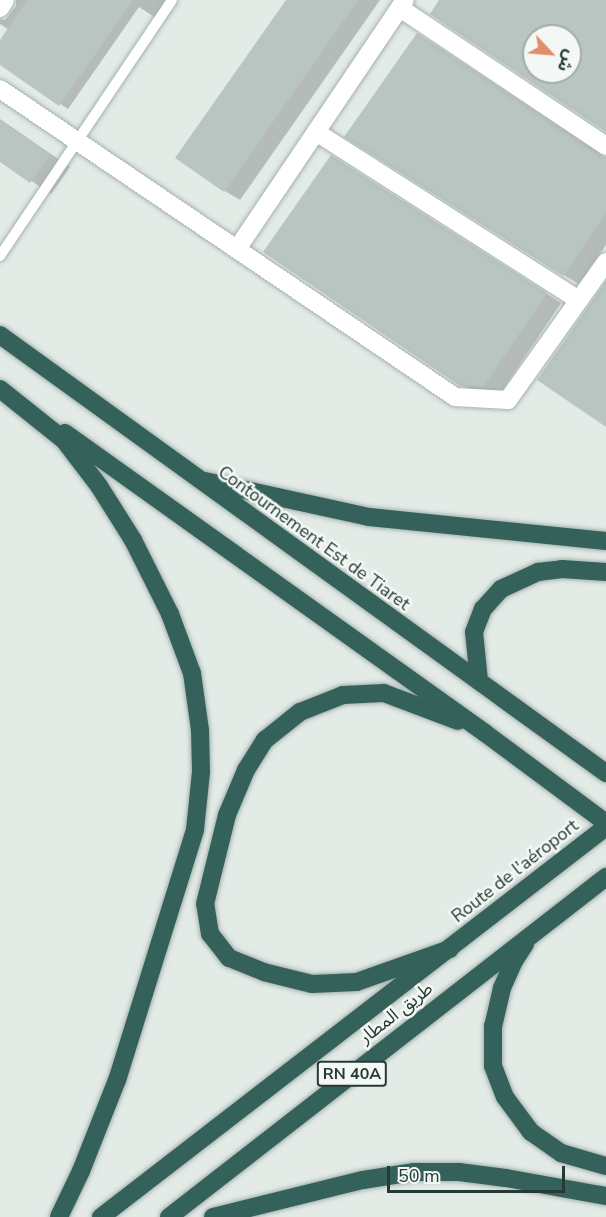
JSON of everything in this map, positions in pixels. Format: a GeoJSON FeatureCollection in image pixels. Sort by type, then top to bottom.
{"type":"FeatureCollection","features":[{"type":"Feature","properties":{"kind":"highway","name":"Contournement Est de Tiaret"},"geometry":{"type":"LineString","coordinates":[[0,335],[196,479],[606,773]]}},
{"type":"Feature","properties":{"kind":"highway"},"geometry":{"type":"LineString","coordinates":[[0,388],[485,733],[606,825]]}},
{"type":"Feature","properties":{"kind":"highway"},"geometry":{"type":"LineString","coordinates":[[0,388],[64,440],[99,486],[133,540],[171,614],[192,674],[200,729],[201,772],[195,830],[113,1089],[85,1162],[59,1217]]}},
{"type":"Feature","properties":{"kind":"highway"},"geometry":{"type":"LineString","coordinates":[[196,479],[369,516],[606,541]]}},
{"type":"Feature","properties":{"kind":"highway"},"geometry":{"type":"LineString","coordinates":[[479,681],[474,632],[483,609],[501,589],[538,572],[562,568],[606,572]]}},
{"type":"Feature","properties":{"kind":"highway"},"geometry":{"type":"LineString","coordinates":[[450,949],[357,982],[312,984],[264,972],[229,958],[210,934],[205,904],[227,815],[246,770],[265,740],[300,712],[343,695],[384,693],[485,733]]}},
{"type":"Feature","properties":{"kind":"highway","name":"Route de l'aéroport"},"geometry":{"type":"LineString","coordinates":[[450,949],[606,825]]}},
{"type":"Feature","properties":{"kind":"highway","name":"RN 40A"},"geometry":{"type":"LineString","coordinates":[[535,931],[606,877]]}},
{"type":"Feature","properties":{"kind":"highway"},"geometry":{"type":"LineString","coordinates":[[535,931],[514,961],[502,988],[494,1026],[493,1066],[505,1096],[531,1132],[561,1153],[606,1166]]}},
{"type":"Feature","properties":{"kind":"highway","name":"طريق المطار"},"geometry":{"type":"LineString","coordinates":[[170,1217],[535,931]]}},
{"type":"Feature","properties":{"kind":"highway","name":"طريق المطار"},"geometry":{"type":"LineString","coordinates":[[102,1217],[450,949]]}},
{"type":"Feature","properties":{"kind":"highway"},"geometry":{"type":"LineString","coordinates":[[213,1217],[363,1180],[414,1172],[459,1172],[495,1176],[606,1196]]}},
{"type":"Feature","properties":{"kind":"street"},"geometry":{"type":"LineString","coordinates":[[0,8],[5,0]]}},
{"type":"Feature","properties":{"kind":"street"},"geometry":{"type":"LineString","coordinates":[[237,249],[402,4],[606,146]]}},
{"type":"Feature","properties":{"kind":"street"},"geometry":{"type":"LineString","coordinates":[[0,89],[455,397],[508,400],[606,262]]}},
{"type":"Feature","properties":{"kind":"street"},"geometry":{"type":"LineString","coordinates":[[316,132],[579,300]]}},
{"type":"Feature","properties":{"kind":"lane"},"geometry":{"type":"LineString","coordinates":[[0,256],[172,0]]}},
{"type":"Feature","properties":{"kind":"building"},"geometry":{"type":"Polygon","coordinates":[[[27,0],[133,0],[59,106],[0,65],[0,40],[27,0]]]}},
{"type":"Feature","properties":{"kind":"building"},"geometry":{"type":"Polygon","coordinates":[[[286,0],[358,0],[224,192],[175,158],[286,0]]]}},
{"type":"Feature","properties":{"kind":"building"},"geometry":{"type":"Polygon","coordinates":[[[439,0],[606,0],[606,132],[534,84],[582,84],[582,24],[522,24],[522,76],[430,14],[439,0]]]}},
{"type":"Feature","properties":{"kind":"building"},"geometry":{"type":"Polygon","coordinates":[[[417,33],[606,157],[606,213],[563,276],[344,137],[417,33]]]}},
{"type":"Feature","properties":{"kind":"building"},"geometry":{"type":"Polygon","coordinates":[[[0,120],[50,154],[30,183],[0,162],[0,120]]]}},
{"type":"Feature","properties":{"kind":"building"},"geometry":{"type":"Polygon","coordinates":[[[331,155],[547,293],[483,387],[460,386],[263,252],[331,155]]]}},
{"type":"Feature","properties":{"kind":"building"},"geometry":{"type":"Polygon","coordinates":[[[606,281],[606,427],[537,380],[606,281]]]}}]}
